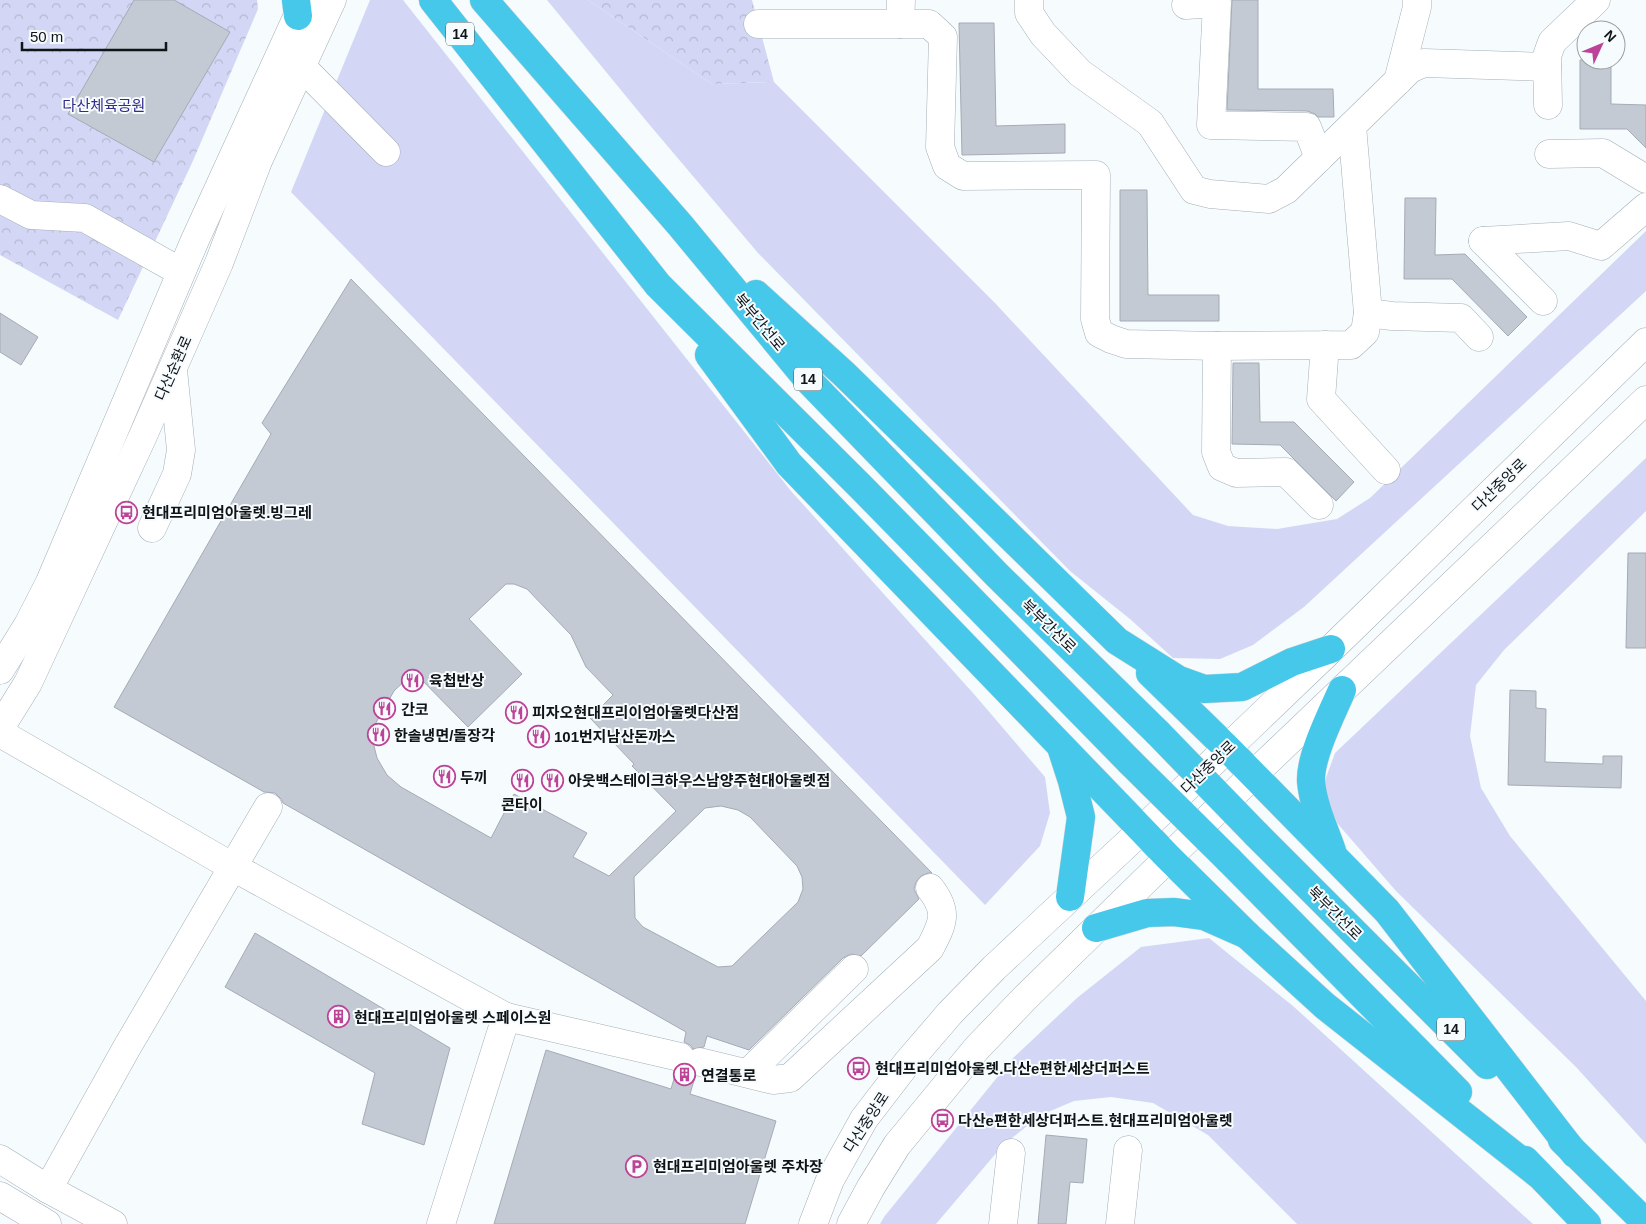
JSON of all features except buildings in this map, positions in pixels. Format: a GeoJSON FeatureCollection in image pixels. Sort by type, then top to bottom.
{"type":"FeatureCollection","features":[{"type":"Feature","properties":{"kind":"highway","name":"14"},"geometry":{"type":"LineString","coordinates":[[433,0],[658,285],[862,488],[1587,1224]]}},
{"type":"Feature","properties":{"kind":"highway","name":"북부간선로"},"geometry":{"type":"LineString","coordinates":[[484,0],[680,225],[809,380],[997,575],[1646,1223]]}},
{"type":"Feature","properties":{"kind":"highway"},"geometry":{"type":"LineString","coordinates":[[680,225],[844,374],[1228,749],[1387,911],[1575,1154]]}},
{"type":"Feature","properties":{"kind":"highway"},"geometry":{"type":"LineString","coordinates":[[658,285],[789,464],[884,565],[1060,744],[1168,858],[1247,935],[1326,1006],[1538,1174]]}},
{"type":"Feature","properties":{"kind":"highway"},"geometry":{"type":"LineString","coordinates":[[1117,641],[1179,680],[1204,690],[1242,687],[1292,662],[1331,649]]}},
{"type":"Feature","properties":{"kind":"highway"},"geometry":{"type":"LineString","coordinates":[[1335,859],[1316,808],[1311,779],[1317,747],[1342,690]]}},
{"type":"Feature","properties":{"kind":"highway"},"geometry":{"type":"LineString","coordinates":[[1060,744],[1081,817],[1070,897]]}},
{"type":"Feature","properties":{"kind":"highway"},"geometry":{"type":"LineString","coordinates":[[1096,928],[1147,913],[1174,912],[1204,916],[1247,935]]}},
{"type":"Feature","properties":{"kind":"street","name":"다산순환로"},"geometry":{"type":"LineString","coordinates":[[0,728],[28,683],[173,368],[219,263],[258,162],[332,0]]}},
{"type":"Feature","properties":{"kind":"street"},"geometry":{"type":"LineString","coordinates":[[1029,0],[1029,13],[1043,34],[1080,73],[1150,123],[1194,190],[1210,194],[1269,199],[1286,190],[1410,69],[1424,64],[1547,67]]}},
{"type":"Feature","properties":{"kind":"street"},"geometry":{"type":"LineString","coordinates":[[1398,81],[1417,7],[1417,0]]}},
{"type":"Feature","properties":{"kind":"street"},"geometry":{"type":"LineString","coordinates":[[1548,105],[1547,56],[1552,42],[1596,0]]}},
{"type":"Feature","properties":{"kind":"street"},"geometry":{"type":"LineString","coordinates":[[1186,5],[1216,3],[1211,125],[1307,127],[1319,158]]}},
{"type":"Feature","properties":{"kind":"street","name":"다산순환로"},"geometry":{"type":"LineString","coordinates":[[0,670],[28,625],[50,582],[181,272],[300,5]]}},
{"type":"Feature","properties":{"kind":"street"},"geometry":{"type":"LineString","coordinates":[[758,24],[900,12],[929,24],[943,37],[940,147],[946,166],[963,176],[1096,175],[1094,319],[1099,333],[1111,340],[1126,344],[1217,346],[1351,345],[1365,332],[1368,313],[1352,126]]}},
{"type":"Feature","properties":{"kind":"street"},"geometry":{"type":"LineString","coordinates":[[302,67],[386,152]]}},
{"type":"Feature","properties":{"kind":"street"},"geometry":{"type":"LineString","coordinates":[[1549,154],[1603,153],[1646,179]]}},
{"type":"Feature","properties":{"kind":"street"},"geometry":{"type":"LineString","coordinates":[[0,199],[31,216],[85,218],[181,272]]}},
{"type":"Feature","properties":{"kind":"street"},"geometry":{"type":"LineString","coordinates":[[1543,302],[1483,241],[1568,236],[1601,246],[1646,207]]}},
{"type":"Feature","properties":{"kind":"street"},"geometry":{"type":"LineString","coordinates":[[1368,313],[1392,316],[1460,318],[1479,337]]}},
{"type":"Feature","properties":{"kind":"street","name":"다산중앙로"},"geometry":{"type":"LineString","coordinates":[[813,1224],[830,1180],[864,1119],[907,1063],[950,1013],[994,968],[1228,749],[1646,342]]}},
{"type":"Feature","properties":{"kind":"street"},"geometry":{"type":"LineString","coordinates":[[1325,345],[1321,398],[1386,470]]}},
{"type":"Feature","properties":{"kind":"street"},"geometry":{"type":"LineString","coordinates":[[1217,346],[1216,452],[1222,467],[1236,472],[1286,472],[1319,505]]}},
{"type":"Feature","properties":{"kind":"street"},"geometry":{"type":"LineString","coordinates":[[152,528],[177,474],[181,450],[173,368]]}},
{"type":"Feature","properties":{"kind":"street"},"geometry":{"type":"LineString","coordinates":[[851,1224],[897,1145],[977,1048],[1096,928],[1253,775],[1646,400]]}},
{"type":"Feature","properties":{"kind":"street"},"geometry":{"type":"LineString","coordinates":[[0,733],[232,867],[506,1017],[774,1080],[790,1078],[930,948],[941,927],[942,909],[938,898],[930,888]]}},
{"type":"Feature","properties":{"kind":"street"},"geometry":{"type":"LineString","coordinates":[[48,1188],[126,1049],[268,806]]}},
{"type":"Feature","properties":{"kind":"street"},"geometry":{"type":"LineString","coordinates":[[748,1073],[854,969]]}},
{"type":"Feature","properties":{"kind":"street"},"geometry":{"type":"LineString","coordinates":[[441,1224],[506,1017]]}},
{"type":"Feature","properties":{"kind":"street"},"geometry":{"type":"LineString","coordinates":[[1120,1224],[1128,1150]]}},
{"type":"Feature","properties":{"kind":"street"},"geometry":{"type":"LineString","coordinates":[[1003,1224],[1011,1153]]}},
{"type":"Feature","properties":{"kind":"street"},"geometry":{"type":"LineString","coordinates":[[0,1159],[113,1224]]}},
{"type":"Feature","properties":{"kind":"street"},"geometry":{"type":"LineString","coordinates":[[0,1196],[32,1220]]}},
{"type":"Feature","properties":{"kind":"green space","name":"다산체육공원"},"geometry":{"type":"Polygon","coordinates":[[[0,0],[257,0],[258,9],[192,163],[118,320],[0,255],[0,0]]]}},
{"type":"Feature","properties":{"kind":"green space"},"geometry":{"type":"Polygon","coordinates":[[[370,0],[403,0],[791,491],[973,693],[1045,777],[1050,813],[1040,846],[985,905],[291,192],[370,0]]]}},
{"type":"Feature","properties":{"kind":"green space"},"geometry":{"type":"Polygon","coordinates":[[[547,0],[588,0],[712,84],[774,82],[995,303],[1193,515],[1228,526],[1277,529],[1337,519],[1370,498],[1646,231],[1646,291],[1304,607],[1253,645],[1220,659],[1173,658],[1130,619],[1070,571],[758,253],[547,0]]]}},
{"type":"Feature","properties":{"kind":"green space"},"geometry":{"type":"Polygon","coordinates":[[[588,0],[752,0],[774,82],[712,84],[588,0]]]}},
{"type":"Feature","properties":{"kind":"green space"},"geometry":{"type":"Polygon","coordinates":[[[1646,458],[1646,511],[1504,650],[1476,685],[1470,736],[1481,788],[1510,836],[1646,1001],[1646,1144],[1576,1067],[1396,891],[1337,823],[1323,786],[1335,753],[1646,458]]]}},
{"type":"Feature","properties":{"kind":"green space"},"geometry":{"type":"Polygon","coordinates":[[[1209,938],[1293,1006],[1533,1224],[1297,1224],[1208,1135],[1153,1103],[1111,1097],[1074,1101],[1041,1115],[1003,1145],[936,1224],[880,1224],[1012,1059],[1077,998],[1141,947],[1209,938]]]}},
{"type":"Feature","properties":{"kind":"place","name":"현대프리미엄아울렛.빙그레"},"geometry":{"type":"Point","coordinates":[126,512]}},
{"type":"Feature","properties":{"kind":"place","name":"육첩반상"},"geometry":{"type":"Point","coordinates":[413,680]}},
{"type":"Feature","properties":{"kind":"place","name":"간코"},"geometry":{"type":"Point","coordinates":[385,709]}},
{"type":"Feature","properties":{"kind":"place","name":"피자오현대프리이엄아울렛다산점"},"geometry":{"type":"Point","coordinates":[516,712]}},
{"type":"Feature","properties":{"kind":"place","name":"한솔냉면/돌장각"},"geometry":{"type":"Point","coordinates":[378,735]}},
{"type":"Feature","properties":{"kind":"place","name":"101번지남산돈까스"},"geometry":{"type":"Point","coordinates":[538,736]}},
{"type":"Feature","properties":{"kind":"place","name":"두끼"},"geometry":{"type":"Point","coordinates":[444,777]}},
{"type":"Feature","properties":{"kind":"place","name":"아웃백스테이크하우스남양주현대아울렛점"},"geometry":{"type":"Point","coordinates":[552,780]}},
{"type":"Feature","properties":{"kind":"place","name":"콘타이"},"geometry":{"type":"Point","coordinates":[522,781]}},
{"type":"Feature","properties":{"kind":"place","name":"현대프리미엄아울렛 스페이스원"},"geometry":{"type":"Point","coordinates":[338,1017]}},
{"type":"Feature","properties":{"kind":"place","name":"현대프리미엄아울렛.다산e편한세상더퍼스트"},"geometry":{"type":"Point","coordinates":[859,1068]}},
{"type":"Feature","properties":{"kind":"place","name":"연결통로"},"geometry":{"type":"Point","coordinates":[685,1075]}},
{"type":"Feature","properties":{"kind":"place","name":"다산e편한세상더퍼스트.현대프리미엄아울렛"},"geometry":{"type":"Point","coordinates":[942,1120]}},
{"type":"Feature","properties":{"kind":"place","name":"현대프리미엄아울렛 주차장"},"geometry":{"type":"Point","coordinates":[637,1166]}}]}
